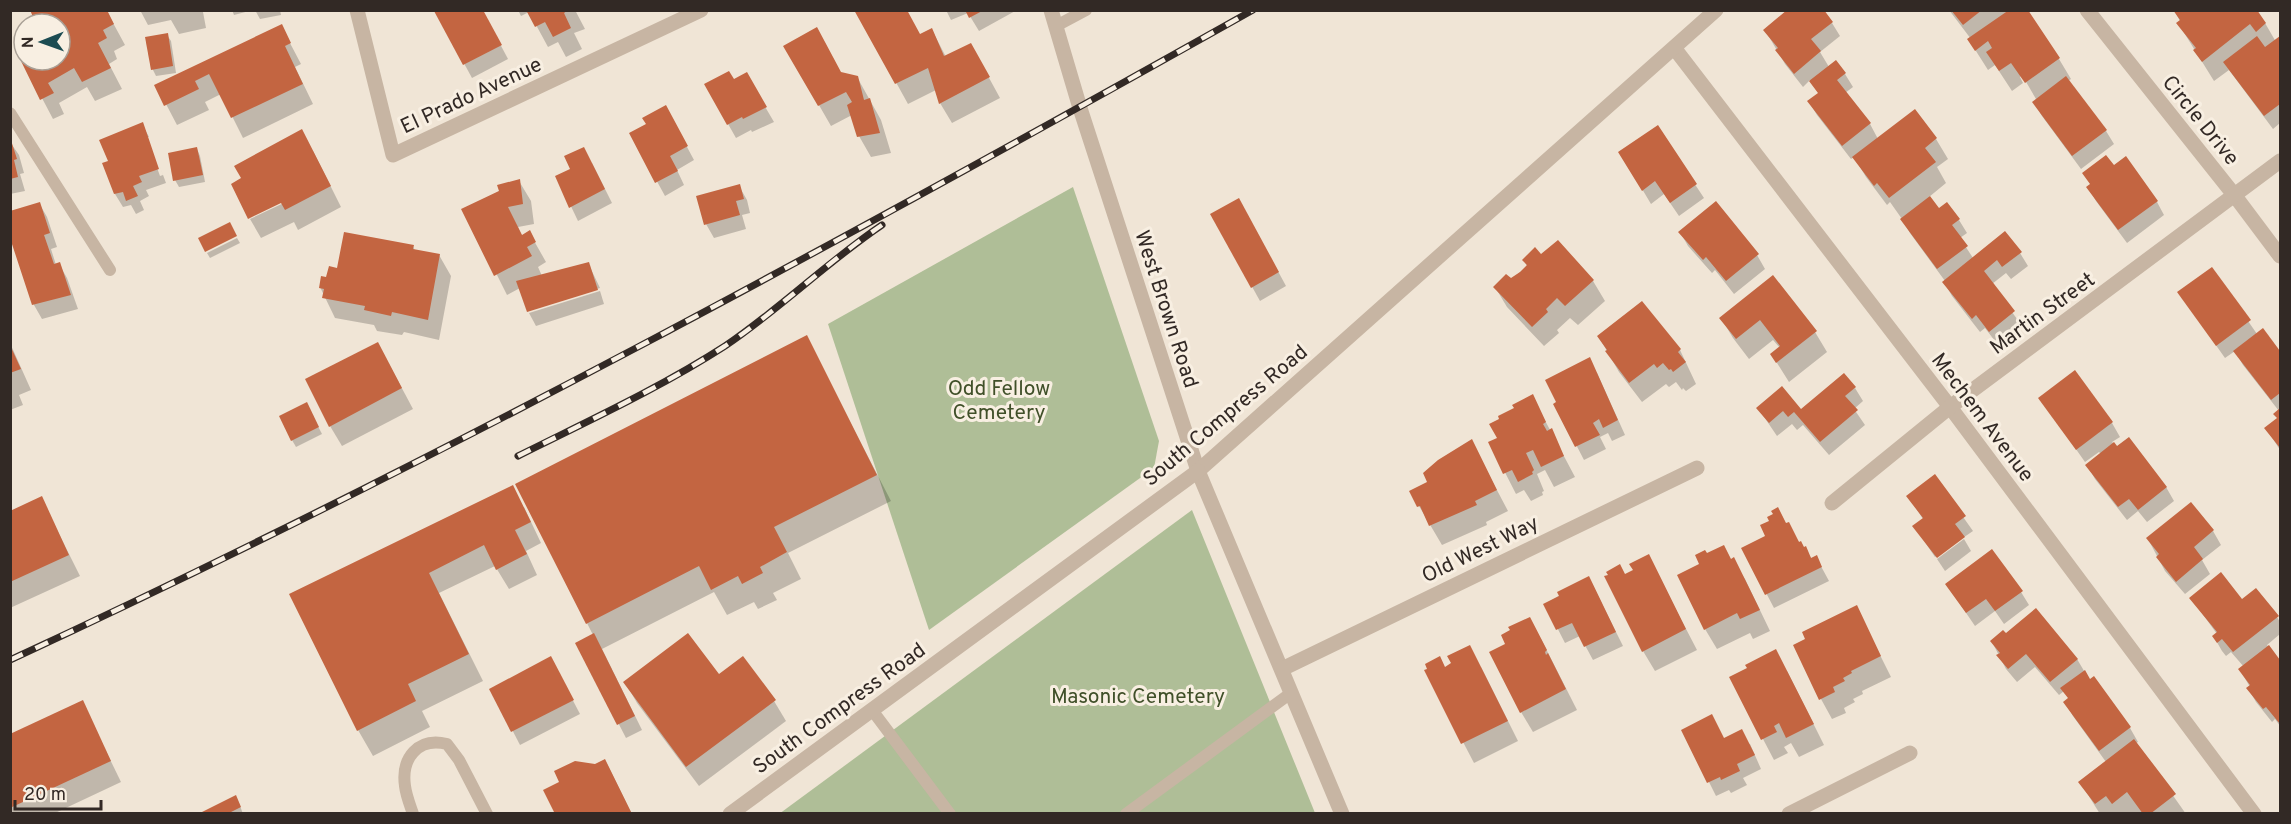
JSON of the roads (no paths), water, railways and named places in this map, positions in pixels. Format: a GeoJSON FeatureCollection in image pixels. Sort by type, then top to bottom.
{"type":"FeatureCollection","features":[{"type":"Feature","properties":{"kind":"street","name":"El Prado Avenue"},"geometry":{"type":"LineString","coordinates":[[357,10],[393,155],[701,10]]}},
{"type":"Feature","properties":{"kind":"street","name":"West Brown Road"},"geometry":{"type":"LineString","coordinates":[[1051,10],[1080,108],[1198,471],[1342,813]]}},
{"type":"Feature","properties":{"kind":"street","name":"South Compress Road"},"geometry":{"type":"LineString","coordinates":[[730,813],[1198,471],[1675,49],[1716,10]]}},
{"type":"Feature","properties":{"kind":"street","name":"Circle Drive"},"geometry":{"type":"LineString","coordinates":[[2087,10],[2280,256]]}},
{"type":"Feature","properties":{"kind":"street","name":"Mechem Avenue"},"geometry":{"type":"LineString","coordinates":[[1675,49],[1950,407],[2254,813]]}},
{"type":"Feature","properties":{"kind":"street","name":"Martin Street"},"geometry":{"type":"LineString","coordinates":[[1832,503],[1950,407],[2280,161]]}},
{"type":"Feature","properties":{"kind":"street","name":"Old West Way"},"geometry":{"type":"LineString","coordinates":[[1282,669],[1697,468]]}},
{"type":"Feature","properties":{"kind":"street"},"geometry":{"type":"LineString","coordinates":[[1788,813],[1910,753]]}},
{"type":"Feature","properties":{"kind":"lane"},"geometry":{"type":"LineString","coordinates":[[1056,26],[1086,10]]}},
{"type":"Feature","properties":{"kind":"lane"},"geometry":{"type":"LineString","coordinates":[[10,113],[110,270]]}},
{"type":"Feature","properties":{"kind":"lane"},"geometry":{"type":"LineString","coordinates":[[1126,813],[1292,693]]}},
{"type":"Feature","properties":{"kind":"lane"},"geometry":{"type":"LineString","coordinates":[[872,710],[950,813]]}},
{"type":"Feature","properties":{"kind":"lane"},"geometry":{"type":"LineString","coordinates":[[413,813],[405,787],[405,770],[414,749],[432,741],[447,744],[459,760],[487,813]]}},
{"type":"Feature","properties":{"kind":"railway"},"geometry":{"type":"LineString","coordinates":[[10,660],[326,508],[638,347],[1253,10]]}},
{"type":"Feature","properties":{"kind":"railway"},"geometry":{"type":"LineString","coordinates":[[518,456],[649,390],[725,346],[882,225]]}},
{"type":"Feature","properties":{"kind":"park label","name":"Odd Fellow Cemetery"},"geometry":{"type":"Point","coordinates":[999,400]}},
{"type":"Feature","properties":{"kind":"park label","name":"Masonic Cemetery"},"geometry":{"type":"Point","coordinates":[1138,696]}}]}
